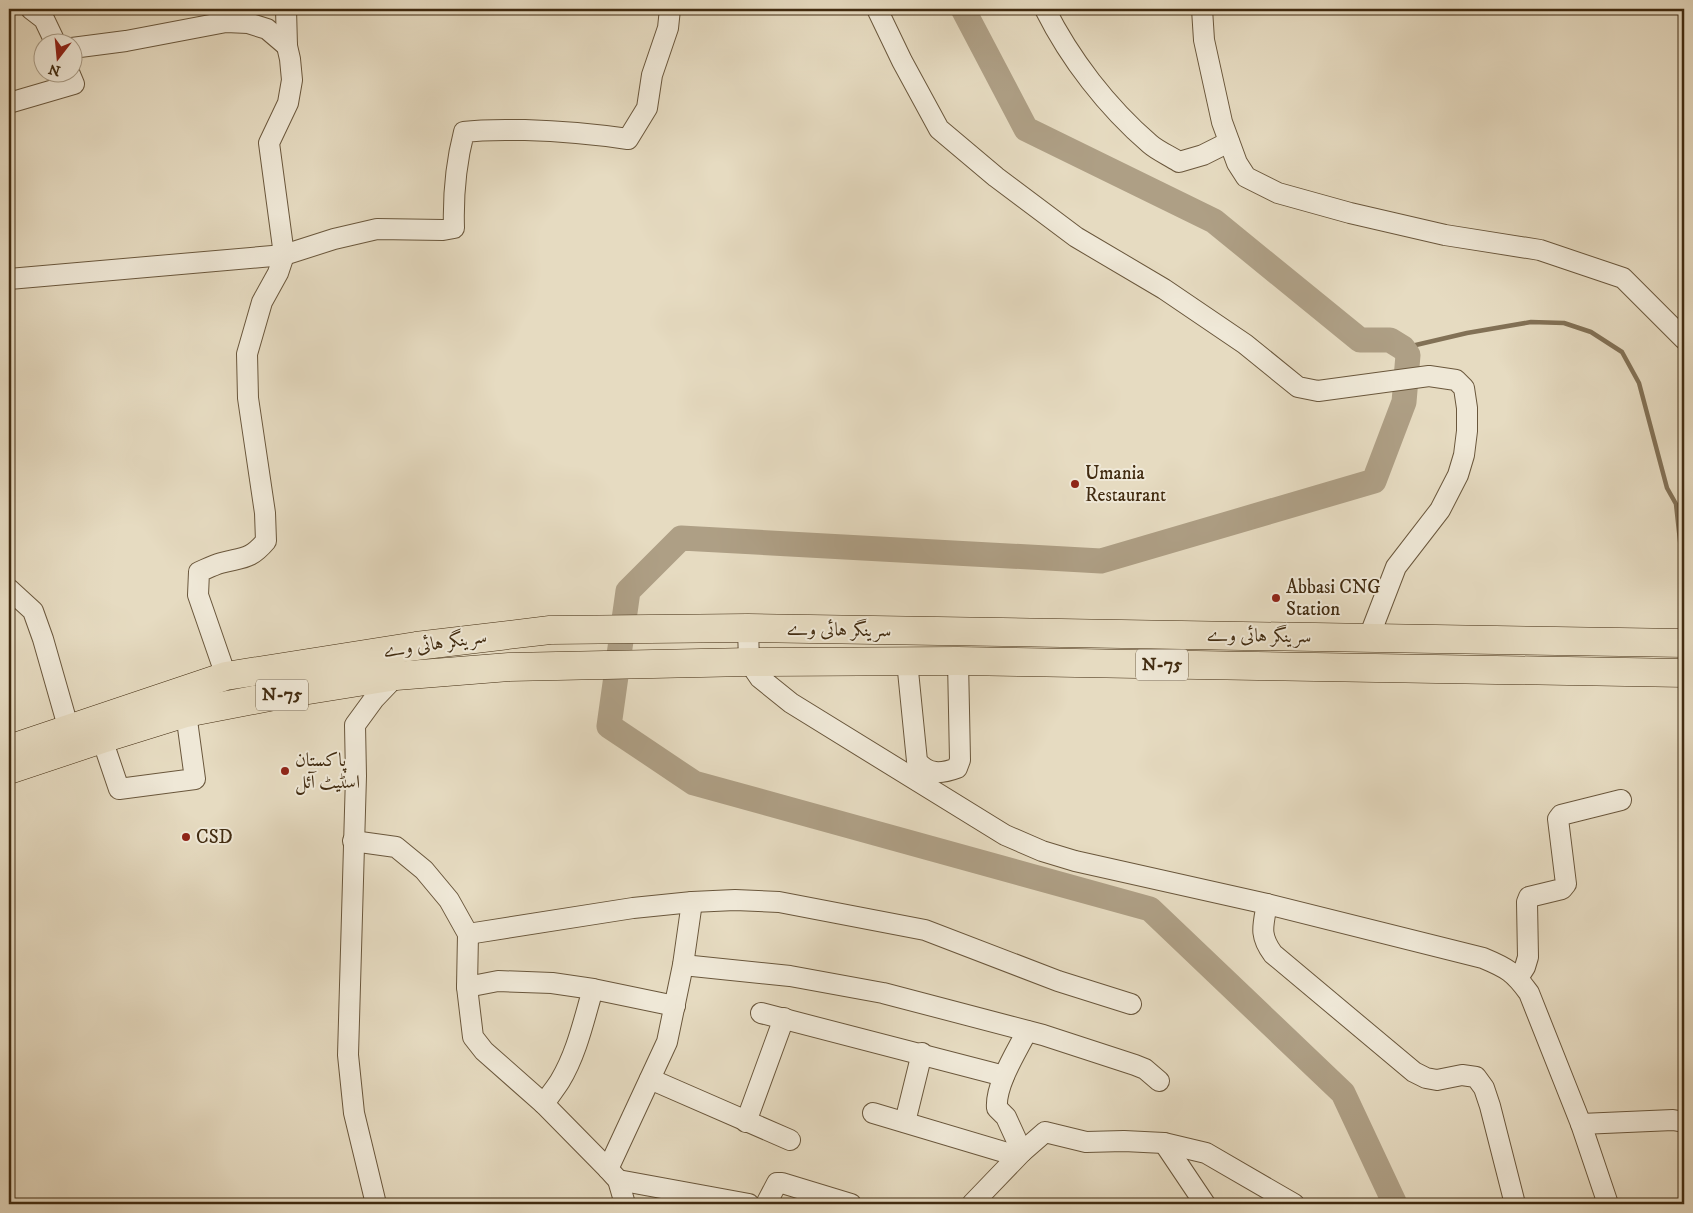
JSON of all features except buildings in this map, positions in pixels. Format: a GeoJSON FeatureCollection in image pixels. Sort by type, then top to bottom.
{"type":"FeatureCollection","features":[{"type":"Feature","properties":{"kind":"highway","name":"سرینگر ہائی وے"},"geometry":{"type":"LineString","coordinates":[[9,749],[226,676],[416,646],[550,630],[748,628],[1684,642]]}},
{"type":"Feature","properties":{"kind":"highway","name":"سرینگر ہائی وے"},"geometry":{"type":"LineString","coordinates":[[9,770],[186,713],[290,693],[396,676],[509,667],[749,662],[958,661],[1684,673]]}},
{"type":"Feature","properties":{"kind":"street"},"geometry":{"type":"LineString","coordinates":[[31,9],[44,19],[50,32]]}},
{"type":"Feature","properties":{"kind":"street"},"geometry":{"type":"LineString","coordinates":[[226,676],[198,595],[199,572],[219,564],[247,558],[266,541],[265,513],[248,398],[247,354],[262,302],[278,273],[284,255],[269,143],[288,103],[292,80],[287,46],[286,9]]}},
{"type":"Feature","properties":{"kind":"street"},"geometry":{"type":"LineString","coordinates":[[9,279],[284,255],[334,239],[377,229],[443,230],[454,228],[453,209],[459,151],[464,132],[482,129],[543,131],[628,139],[646,108],[652,75],[668,28],[670,9]]}},
{"type":"Feature","properties":{"kind":"street"},"geometry":{"type":"LineString","coordinates":[[877,9],[902,61],[939,129],[996,177],[1076,237],[1172,295],[1245,344],[1298,387],[1318,390],[1429,376],[1456,380],[1464,388],[1468,408],[1464,455],[1458,475],[1440,510],[1396,567],[1369,637]]}},
{"type":"Feature","properties":{"kind":"street"},"geometry":{"type":"LineString","coordinates":[[1045,9],[1057,33],[1104,99],[1151,145],[1179,162],[1203,156],[1229,142]]}},
{"type":"Feature","properties":{"kind":"street"},"geometry":{"type":"LineString","coordinates":[[1202,9],[1204,40],[1222,122],[1237,163],[1246,177],[1278,193],[1350,213],[1445,235],[1540,250],[1623,278],[1684,339]]}},
{"type":"Feature","properties":{"kind":"street"},"geometry":{"type":"LineString","coordinates":[[82,47],[126,41],[226,22],[248,23],[267,30],[287,46]]}},
{"type":"Feature","properties":{"kind":"street"},"geometry":{"type":"LineString","coordinates":[[9,103],[74,84],[73,82]]}},
{"type":"Feature","properties":{"kind":"street"},"geometry":{"type":"LineString","coordinates":[[9,589],[32,611],[43,639],[68,730]]}},
{"type":"Feature","properties":{"kind":"street"},"geometry":{"type":"LineString","coordinates":[[748,628],[749,662],[760,678],[791,702],[1005,835],[1042,851],[1075,861],[1266,904],[1483,958],[1505,967],[1518,978],[1529,993],[1582,1124],[1608,1204]]}},
{"type":"Feature","properties":{"kind":"street"},"geometry":{"type":"LineString","coordinates":[[907,662],[916,761],[930,772],[948,771],[958,768],[960,760],[958,661]]}},
{"type":"Feature","properties":{"kind":"street"},"geometry":{"type":"LineString","coordinates":[[376,1204],[354,1112],[348,1055],[356,776],[355,725],[374,699],[396,676]]}},
{"type":"Feature","properties":{"kind":"street"},"geometry":{"type":"LineString","coordinates":[[102,739],[119,789],[195,779],[186,713]]}},
{"type":"Feature","properties":{"kind":"street"},"geometry":{"type":"LineString","coordinates":[[1518,978],[1525,967],[1528,957],[1527,902],[1529,896],[1562,889],[1566,884],[1558,819],[1560,815],[1621,800]]}},
{"type":"Feature","properties":{"kind":"street"},"geometry":{"type":"LineString","coordinates":[[354,841],[396,847],[424,870],[449,900],[468,934],[467,987],[473,1037],[484,1051],[544,1104],[613,1175],[625,1204]]}},
{"type":"Feature","properties":{"kind":"street"},"geometry":{"type":"LineString","coordinates":[[468,934],[633,908],[735,900],[779,902],[925,930],[1058,981],[1131,1004]]}},
{"type":"Feature","properties":{"kind":"street"},"geometry":{"type":"LineString","coordinates":[[613,1175],[650,1079],[667,1042],[683,965],[692,902]]}},
{"type":"Feature","properties":{"kind":"street"},"geometry":{"type":"LineString","coordinates":[[1266,904],[1262,931],[1266,944],[1274,954],[1414,1072],[1426,1078],[1437,1080],[1462,1075],[1476,1077],[1484,1088],[1490,1106],[1515,1204]]}},
{"type":"Feature","properties":{"kind":"street"},"geometry":{"type":"LineString","coordinates":[[683,965],[790,976],[883,993],[1027,1031],[1135,1065],[1145,1069],[1159,1081]]}},
{"type":"Feature","properties":{"kind":"street"},"geometry":{"type":"LineString","coordinates":[[467,987],[498,981],[552,983],[593,989],[675,1006]]}},
{"type":"Feature","properties":{"kind":"street"},"geometry":{"type":"LineString","coordinates":[[544,1104],[560,1081],[575,1048],[593,989]]}},
{"type":"Feature","properties":{"kind":"street"},"geometry":{"type":"LineString","coordinates":[[761,1013],[922,1053],[1004,1076]]}},
{"type":"Feature","properties":{"kind":"street"},"geometry":{"type":"LineString","coordinates":[[746,1122],[784,1018]]}},
{"type":"Feature","properties":{"kind":"street"},"geometry":{"type":"LineString","coordinates":[[1027,1031],[1004,1076],[996,1102],[997,1108],[1006,1117],[1045,1132],[1086,1142],[1164,1143],[1206,1153],[1294,1204]]}},
{"type":"Feature","properties":{"kind":"street"},"geometry":{"type":"LineString","coordinates":[[905,1122],[922,1053]]}},
{"type":"Feature","properties":{"kind":"street"},"geometry":{"type":"LineString","coordinates":[[650,1079],[790,1140]]}},
{"type":"Feature","properties":{"kind":"street"},"geometry":{"type":"LineString","coordinates":[[872,1113],[1019,1154]]}},
{"type":"Feature","properties":{"kind":"street"},"geometry":{"type":"LineString","coordinates":[[1006,1117],[1019,1154]]}},
{"type":"Feature","properties":{"kind":"street"},"geometry":{"type":"LineString","coordinates":[[1582,1124],[1673,1120],[1684,1122]]}},
{"type":"Feature","properties":{"kind":"street"},"geometry":{"type":"LineString","coordinates":[[972,1204],[1019,1154],[1045,1132]]}},
{"type":"Feature","properties":{"kind":"street"},"geometry":{"type":"LineString","coordinates":[[1164,1143],[1205,1204]]}},
{"type":"Feature","properties":{"kind":"street"},"geometry":{"type":"LineString","coordinates":[[613,1175],[739,1203]]}},
{"type":"Feature","properties":{"kind":"street"},"geometry":{"type":"LineString","coordinates":[[766,1204],[777,1183],[782,1183],[851,1204]]}},
{"type":"Feature","properties":{"kind":"waterway"},"geometry":{"type":"LineString","coordinates":[[963,9],[1026,129],[1214,221],[1360,340],[1390,340],[1403,348],[1408,355],[1404,402],[1374,481],[1101,561],[681,538],[628,591],[609,726],[694,783],[1150,909],[1343,1093],[1395,1204]]}},
{"type":"Feature","properties":{"kind":"waterway"},"geometry":{"type":"LineString","coordinates":[[1403,348],[1467,333],[1531,322],[1564,323],[1591,332],[1622,352],[1639,383],[1667,488],[1676,504],[1684,577]]}},
{"type":"Feature","properties":{"kind":"place","name":"Umania Restaurant"},"geometry":{"type":"Point","coordinates":[1075,484]}},
{"type":"Feature","properties":{"kind":"place","name":"Abbasi CNG Station"},"geometry":{"type":"Point","coordinates":[1276,598]}},
{"type":"Feature","properties":{"kind":"place","name":"پاکستان اسٹیٹ آئل"},"geometry":{"type":"Point","coordinates":[285,771]}},
{"type":"Feature","properties":{"kind":"place","name":"CSD"},"geometry":{"type":"Point","coordinates":[186,837]}}]}
